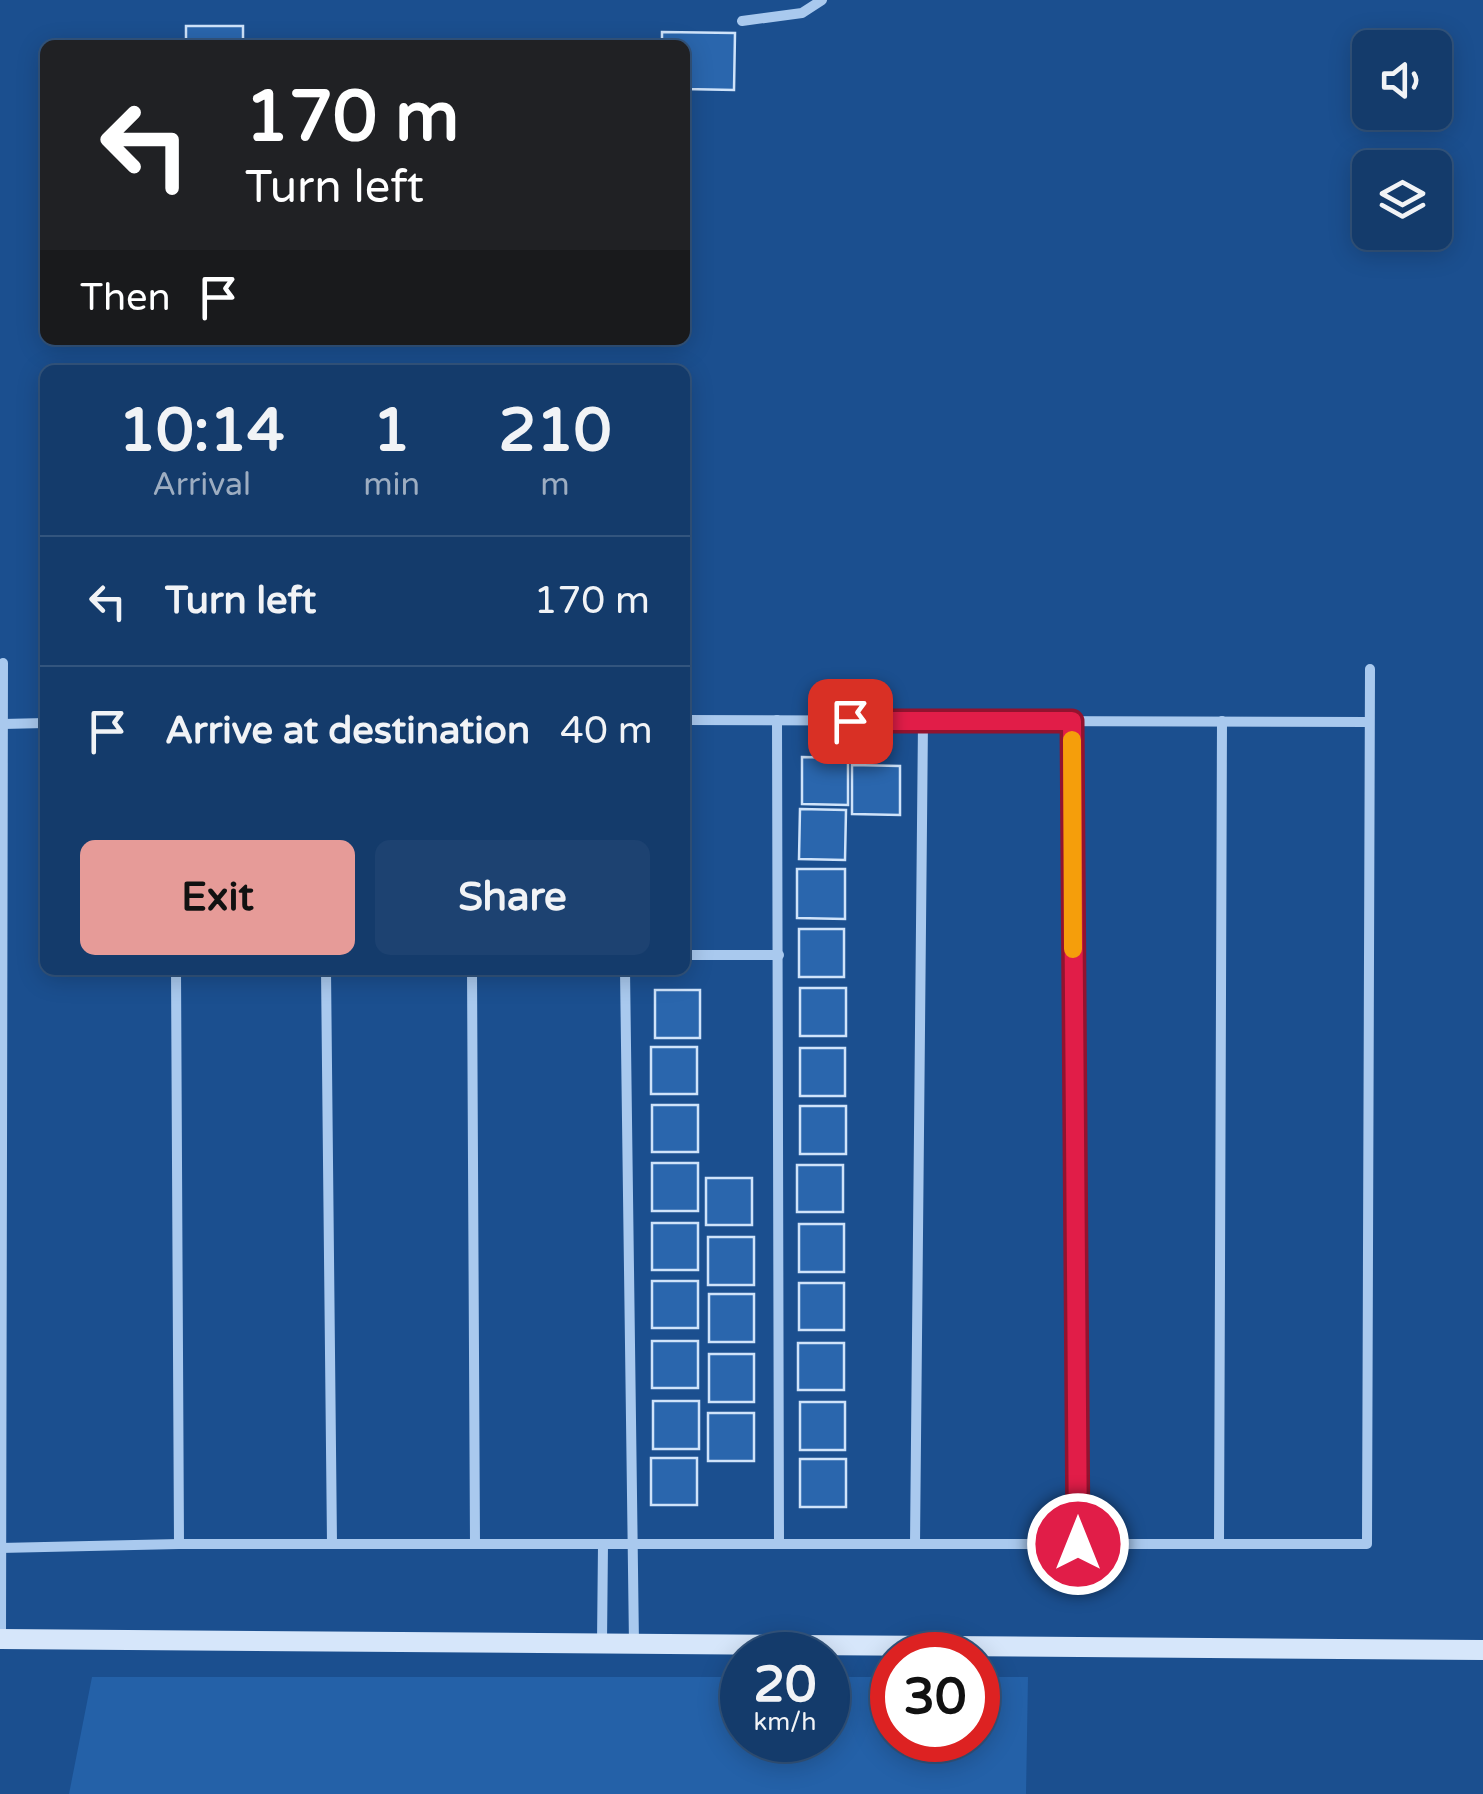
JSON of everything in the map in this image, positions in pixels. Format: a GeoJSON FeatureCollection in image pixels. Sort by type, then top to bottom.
{"type":"FeatureCollection","features":[{"type":"Feature","properties":{"kind":"street"},"geometry":{"type":"LineString","coordinates":[[742,21],[802,13],[822,0]]}},
{"type":"Feature","properties":{"kind":"street"},"geometry":{"type":"LineString","coordinates":[[3,663],[1,1638],[602,1646],[1483,1650]]}},
{"type":"Feature","properties":{"kind":"street"},"geometry":{"type":"LineString","coordinates":[[0,1548],[179,1544],[1367,1544],[1370,669]]}},
{"type":"Feature","properties":{"kind":"street"},"geometry":{"type":"LineString","coordinates":[[690,720],[1370,722]]}},
{"type":"Feature","properties":{"kind":"street"},"geometry":{"type":"LineString","coordinates":[[777,720],[780,1544]]}},
{"type":"Feature","properties":{"kind":"street"},"geometry":{"type":"LineString","coordinates":[[915,1544],[924,721]]}},
{"type":"Feature","properties":{"kind":"street"},"geometry":{"type":"LineString","coordinates":[[1072,721],[1078,1544]]}},
{"type":"Feature","properties":{"kind":"street"},"geometry":{"type":"LineString","coordinates":[[1220,1544],[1222,721]]}},
{"type":"Feature","properties":{"kind":"street"},"geometry":{"type":"LineString","coordinates":[[3,724],[40,723]]}},
{"type":"Feature","properties":{"kind":"street"},"geometry":{"type":"LineString","coordinates":[[690,955],[780,955]]}},
{"type":"Feature","properties":{"kind":"street"},"geometry":{"type":"LineString","coordinates":[[176,975],[179,1544]]}},
{"type":"Feature","properties":{"kind":"street"},"geometry":{"type":"LineString","coordinates":[[326,975],[332,1544]]}},
{"type":"Feature","properties":{"kind":"street"},"geometry":{"type":"LineString","coordinates":[[472,975],[474,1544]]}},
{"type":"Feature","properties":{"kind":"street"},"geometry":{"type":"LineString","coordinates":[[625,975],[634,1646]]}},
{"type":"Feature","properties":{"kind":"street"},"geometry":{"type":"LineString","coordinates":[[602,1646],[603,1544]]}},
{"type":"Feature","properties":{"kind":"shaded area"},"geometry":{"type":"Polygon","coordinates":[[[92,1677],[720,1677],[720,1762],[850,1762],[850,1677],[870,1677],[870,1762],[1000,1762],[1000,1677],[1028,1677],[1026,1794],[69,1794],[92,1677]]]}},
{"type":"Feature","properties":{"kind":"building"},"geometry":{"type":"Polygon","coordinates":[[[186,26],[243,26],[243,40],[186,40],[186,26]]]}},
{"type":"Feature","properties":{"kind":"building"},"geometry":{"type":"Polygon","coordinates":[[[662,32],[735,33],[734,90],[690,89],[690,40],[662,40],[662,32]]]}},
{"type":"Feature","properties":{"kind":"building"},"geometry":{"type":"Polygon","coordinates":[[[802,757],[848,758],[848,805],[802,804],[802,757]]]}},
{"type":"Feature","properties":{"kind":"building"},"geometry":{"type":"Polygon","coordinates":[[[852,765],[900,766],[900,815],[852,814],[852,765]]]}},
{"type":"Feature","properties":{"kind":"building"},"geometry":{"type":"Polygon","coordinates":[[[800,809],[846,810],[845,860],[799,859],[800,809]]]}},
{"type":"Feature","properties":{"kind":"building"},"geometry":{"type":"Polygon","coordinates":[[[797,869],[845,869],[845,919],[797,918],[797,869]]]}},
{"type":"Feature","properties":{"kind":"building"},"geometry":{"type":"Polygon","coordinates":[[[799,929],[844,929],[844,977],[799,977],[799,929]]]}},
{"type":"Feature","properties":{"kind":"building"},"geometry":{"type":"Polygon","coordinates":[[[800,988],[846,988],[846,1036],[800,1036],[800,988]]]}},
{"type":"Feature","properties":{"kind":"building"},"geometry":{"type":"Polygon","coordinates":[[[655,990],[700,990],[700,1038],[655,1038],[655,990]]]}},
{"type":"Feature","properties":{"kind":"building"},"geometry":{"type":"Polygon","coordinates":[[[651,1047],[697,1047],[697,1094],[651,1094],[651,1047]]]}},
{"type":"Feature","properties":{"kind":"building"},"geometry":{"type":"Polygon","coordinates":[[[800,1048],[845,1048],[845,1096],[800,1096],[800,1048]]]}},
{"type":"Feature","properties":{"kind":"building"},"geometry":{"type":"Polygon","coordinates":[[[652,1105],[698,1105],[698,1152],[652,1152],[652,1105]]]}},
{"type":"Feature","properties":{"kind":"building"},"geometry":{"type":"Polygon","coordinates":[[[800,1106],[846,1106],[846,1154],[800,1154],[800,1106]]]}},
{"type":"Feature","properties":{"kind":"building"},"geometry":{"type":"Polygon","coordinates":[[[652,1163],[698,1163],[698,1211],[652,1211],[652,1163]]]}},
{"type":"Feature","properties":{"kind":"building"},"geometry":{"type":"Polygon","coordinates":[[[797,1165],[843,1165],[843,1212],[797,1212],[797,1165]]]}},
{"type":"Feature","properties":{"kind":"building"},"geometry":{"type":"Polygon","coordinates":[[[706,1178],[752,1178],[752,1225],[706,1225],[706,1178]]]}},
{"type":"Feature","properties":{"kind":"building"},"geometry":{"type":"Polygon","coordinates":[[[652,1223],[698,1223],[698,1270],[652,1270],[652,1223]]]}},
{"type":"Feature","properties":{"kind":"building"},"geometry":{"type":"Polygon","coordinates":[[[799,1224],[844,1224],[844,1272],[799,1272],[799,1224]]]}},
{"type":"Feature","properties":{"kind":"building"},"geometry":{"type":"Polygon","coordinates":[[[708,1237],[754,1237],[754,1285],[708,1285],[708,1237]]]}},
{"type":"Feature","properties":{"kind":"building"},"geometry":{"type":"Polygon","coordinates":[[[652,1281],[698,1281],[698,1328],[652,1328],[652,1281]]]}},
{"type":"Feature","properties":{"kind":"building"},"geometry":{"type":"Polygon","coordinates":[[[799,1283],[844,1283],[844,1330],[799,1330],[799,1283]]]}},
{"type":"Feature","properties":{"kind":"building"},"geometry":{"type":"Polygon","coordinates":[[[709,1294],[754,1294],[754,1342],[709,1342],[709,1294]]]}},
{"type":"Feature","properties":{"kind":"building"},"geometry":{"type":"Polygon","coordinates":[[[652,1341],[698,1341],[698,1388],[652,1388],[652,1341]]]}},
{"type":"Feature","properties":{"kind":"building"},"geometry":{"type":"Polygon","coordinates":[[[798,1343],[844,1343],[844,1390],[798,1390],[798,1343]]]}},
{"type":"Feature","properties":{"kind":"building"},"geometry":{"type":"Polygon","coordinates":[[[709,1354],[754,1354],[754,1402],[709,1402],[709,1354]]]}},
{"type":"Feature","properties":{"kind":"building"},"geometry":{"type":"Polygon","coordinates":[[[653,1401],[699,1401],[699,1449],[653,1449],[653,1401]]]}},
{"type":"Feature","properties":{"kind":"building"},"geometry":{"type":"Polygon","coordinates":[[[800,1402],[845,1402],[845,1450],[800,1450],[800,1402]]]}},
{"type":"Feature","properties":{"kind":"building"},"geometry":{"type":"Polygon","coordinates":[[[708,1413],[754,1413],[754,1461],[708,1461],[708,1413]]]}},
{"type":"Feature","properties":{"kind":"building"},"geometry":{"type":"Polygon","coordinates":[[[651,1458],[697,1458],[697,1505],[651,1505],[651,1458]]]}},
{"type":"Feature","properties":{"kind":"building"},"geometry":{"type":"Polygon","coordinates":[[[800,1459],[846,1459],[846,1507],[800,1507],[800,1459]]]}},
{"type":"Feature","properties":{"kind":"slow traffic"},"geometry":{"type":"LineString","coordinates":[[1072,740],[1073,949]]}},
{"type":"Feature","properties":{"kind":"route"},"geometry":{"type":"LineString","coordinates":[[850,721],[1072,721],[1078,1544]]}}]}
